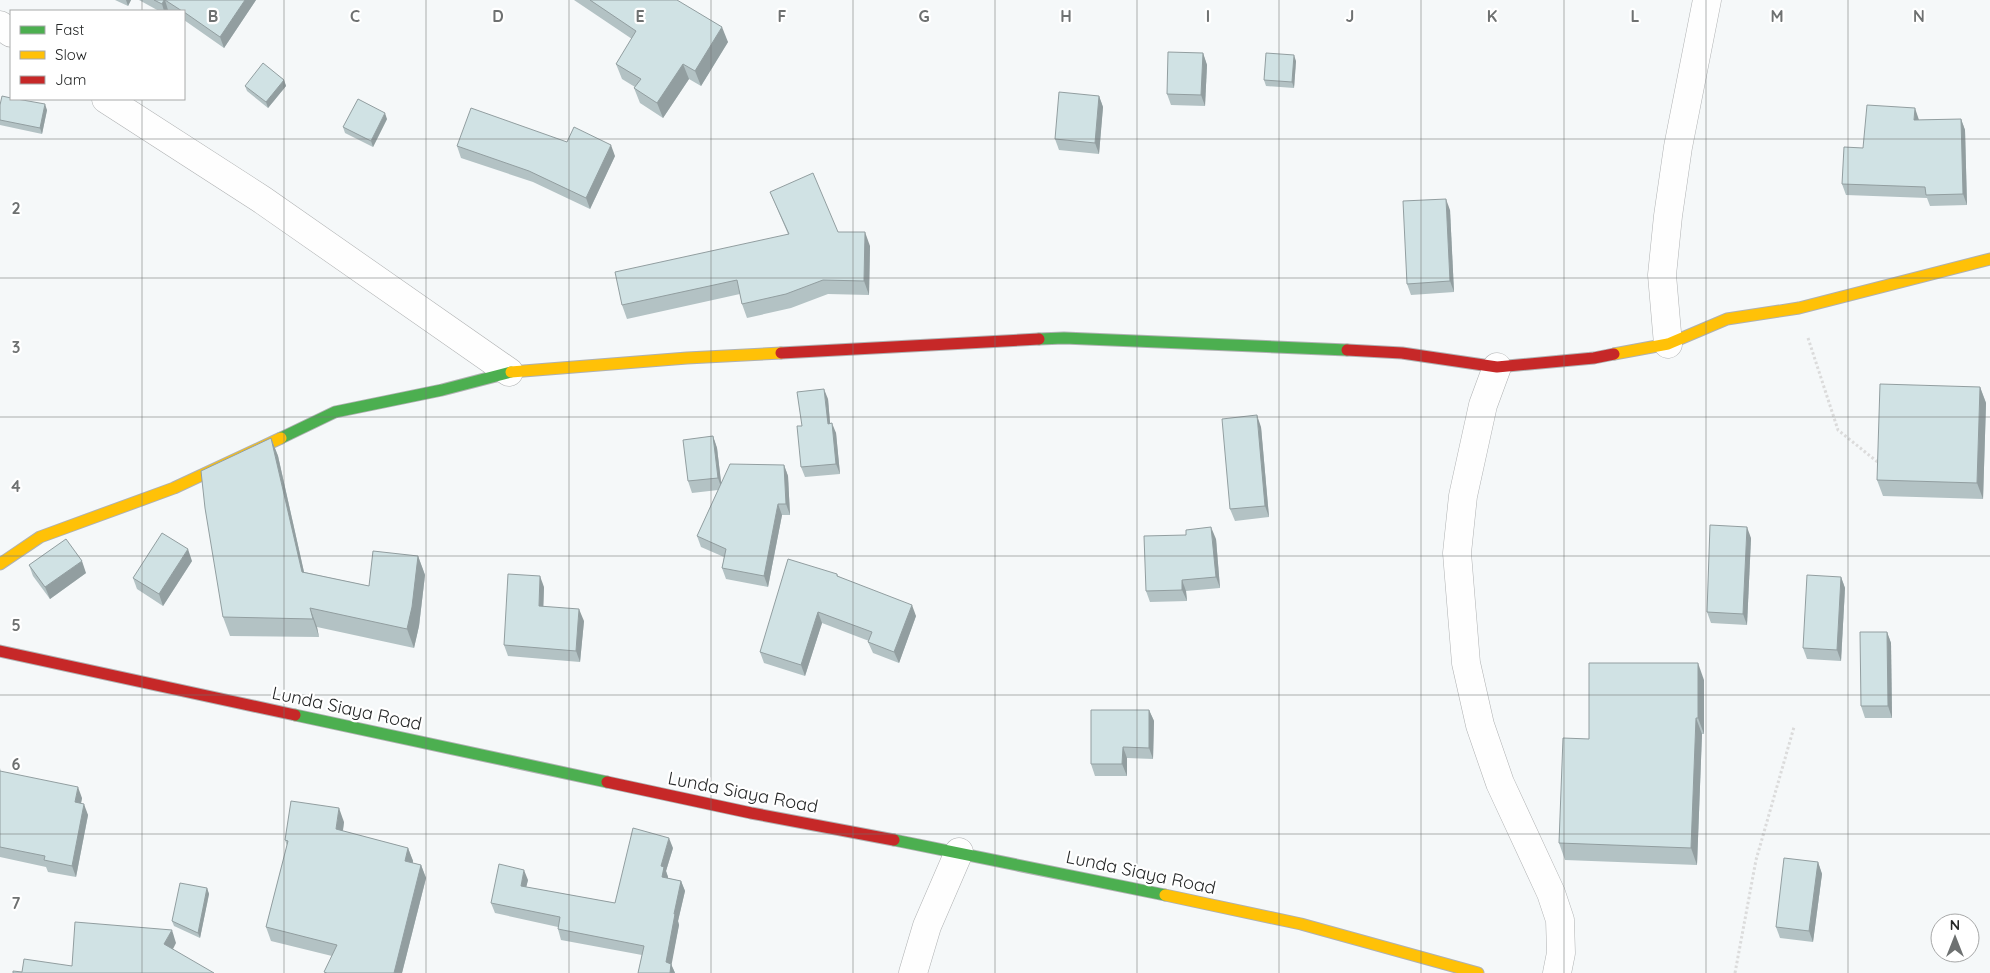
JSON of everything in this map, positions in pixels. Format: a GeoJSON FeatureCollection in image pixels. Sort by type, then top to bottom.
{"type":"FeatureCollection","features":[{"type":"Feature","properties":{"kind":"street"},"geometry":{"type":"LineString","coordinates":[[1668,344],[1662,275],[1668,216],[1678,147],[1707,0]]}},
{"type":"Feature","properties":{"kind":"street"},"geometry":{"type":"LineString","coordinates":[[108,100],[261,199],[508,372]]}},
{"type":"Feature","properties":{"kind":"street"},"geometry":{"type":"LineString","coordinates":[[0,564],[40,537],[174,488],[335,412],[442,390],[508,372],[687,358],[1064,338],[1402,353],[1497,367],[1594,358],[1668,344],[1727,319],[1799,308],[1990,259]]}},
{"type":"Feature","properties":{"kind":"street"},"geometry":{"type":"LineString","coordinates":[[1497,367],[1483,405],[1463,496],[1457,553],[1466,663],[1480,725],[1500,783],[1551,893],[1560,920],[1561,954],[1557,973]]}},
{"type":"Feature","properties":{"kind":"street","name":"Lunda Siaya Road"},"geometry":{"type":"LineString","coordinates":[[0,651],[751,813],[959,852],[1301,924],[1478,973]]}},
{"type":"Feature","properties":{"kind":"street"},"geometry":{"type":"LineString","coordinates":[[913,973],[927,926],[959,852]]}},
{"type":"Feature","properties":{"kind":"path"},"geometry":{"type":"LineString","coordinates":[[1799,308],[1838,430],[1884,468]]}},
{"type":"Feature","properties":{"kind":"path"},"geometry":{"type":"LineString","coordinates":[[1735,973],[1756,860],[1794,727]]}},
{"type":"Feature","properties":{"kind":"building"},"geometry":{"type":"Polygon","coordinates":[[[154,0],[164,0],[162,4],[154,0]]]}},
{"type":"Feature","properties":{"kind":"building"},"geometry":{"type":"Polygon","coordinates":[[[165,0],[245,0],[220,37],[185,13],[185,10],[180,10],[165,0]]]}},
{"type":"Feature","properties":{"kind":"building"},"geometry":{"type":"Polygon","coordinates":[[[590,0],[677,0],[722,27],[695,71],[683,64],[657,103],[634,88],[641,79],[616,64],[636,31],[590,0]]]}},
{"type":"Feature","properties":{"kind":"building"},"geometry":{"type":"Polygon","coordinates":[[[1168,52],[1203,53],[1201,95],[1167,94],[1168,52]]]}},
{"type":"Feature","properties":{"kind":"building"},"geometry":{"type":"Polygon","coordinates":[[[1266,53],[1294,55],[1292,82],[1264,80],[1266,53]]]}},
{"type":"Feature","properties":{"kind":"building"},"geometry":{"type":"Polygon","coordinates":[[[263,63],[284,80],[266,102],[245,86],[263,63]]]}},
{"type":"Feature","properties":{"kind":"building"},"geometry":{"type":"Polygon","coordinates":[[[1059,92],[1099,96],[1095,143],[1055,139],[1059,92]]]}},
{"type":"Feature","properties":{"kind":"building"},"geometry":{"type":"Polygon","coordinates":[[[2,96],[10,98],[10,100],[45,104],[40,128],[0,120],[2,96]]]}},
{"type":"Feature","properties":{"kind":"building"},"geometry":{"type":"Polygon","coordinates":[[[358,99],[385,113],[371,141],[343,127],[358,99]]]}},
{"type":"Feature","properties":{"kind":"building"},"geometry":{"type":"Polygon","coordinates":[[[1867,105],[1915,108],[1914,120],[1961,119],[1963,194],[1926,195],[1925,187],[1842,184],[1844,147],[1863,148],[1867,105]]]}},
{"type":"Feature","properties":{"kind":"building"},"geometry":{"type":"Polygon","coordinates":[[[471,108],[567,142],[574,127],[611,145],[586,198],[529,171],[457,146],[471,108]]]}},
{"type":"Feature","properties":{"kind":"building"},"geometry":{"type":"Polygon","coordinates":[[[813,173],[838,232],[865,232],[864,281],[823,280],[786,294],[742,304],[737,280],[622,305],[615,272],[789,234],[770,192],[813,173]]]}},
{"type":"Feature","properties":{"kind":"building"},"geometry":{"type":"Polygon","coordinates":[[[1446,199],[1450,281],[1407,284],[1403,201],[1446,199]]]}},
{"type":"Feature","properties":{"kind":"building"},"geometry":{"type":"Polygon","coordinates":[[[1880,384],[1980,387],[1977,483],[1877,480],[1880,384]]]}},
{"type":"Feature","properties":{"kind":"building"},"geometry":{"type":"Polygon","coordinates":[[[824,389],[828,424],[832,423],[836,464],[801,467],[797,426],[802,426],[797,392],[824,389]]]}},
{"type":"Feature","properties":{"kind":"building"},"geometry":{"type":"Polygon","coordinates":[[[1257,415],[1265,506],[1230,509],[1222,419],[1257,415]]]}},
{"type":"Feature","properties":{"kind":"building"},"geometry":{"type":"Polygon","coordinates":[[[713,436],[718,478],[688,481],[683,440],[713,436]]]}},
{"type":"Feature","properties":{"kind":"building"},"geometry":{"type":"Polygon","coordinates":[[[271,438],[302,572],[369,586],[373,551],[418,556],[412,607],[407,629],[310,608],[313,619],[223,617],[205,508],[201,471],[271,438]]]}},
{"type":"Feature","properties":{"kind":"building"},"geometry":{"type":"Polygon","coordinates":[[[730,464],[784,465],[786,504],[778,504],[764,576],[722,568],[726,549],[697,536],[730,464]]]}},
{"type":"Feature","properties":{"kind":"building"},"geometry":{"type":"Polygon","coordinates":[[[1710,525],[1747,527],[1743,614],[1707,612],[1710,525]]]}},
{"type":"Feature","properties":{"kind":"building"},"geometry":{"type":"Polygon","coordinates":[[[1211,527],[1216,577],[1182,580],[1182,590],[1146,591],[1144,536],[1186,535],[1186,530],[1211,527]]]}},
{"type":"Feature","properties":{"kind":"building"},"geometry":{"type":"Polygon","coordinates":[[[162,533],[188,549],[159,594],[133,578],[162,533]]]}},
{"type":"Feature","properties":{"kind":"building"},"geometry":{"type":"Polygon","coordinates":[[[66,539],[82,561],[45,587],[29,565],[66,539]]]}},
{"type":"Feature","properties":{"kind":"building"},"geometry":{"type":"Polygon","coordinates":[[[788,559],[837,574],[837,576],[912,605],[894,652],[868,642],[872,632],[818,612],[801,665],[760,652],[788,559]]]}},
{"type":"Feature","properties":{"kind":"building"},"geometry":{"type":"Polygon","coordinates":[[[508,574],[540,576],[539,606],[579,609],[576,651],[504,645],[508,574]]]}},
{"type":"Feature","properties":{"kind":"building"},"geometry":{"type":"Polygon","coordinates":[[[1807,575],[1841,577],[1837,650],[1803,648],[1807,575]]]}},
{"type":"Feature","properties":{"kind":"building"},"geometry":{"type":"Polygon","coordinates":[[[1860,632],[1887,632],[1888,706],[1861,706],[1860,632]]]}},
{"type":"Feature","properties":{"kind":"building"},"geometry":{"type":"Polygon","coordinates":[[[1589,663],[1698,663],[1698,718],[1696,718],[1691,848],[1559,843],[1563,738],[1589,739],[1589,663]]]}},
{"type":"Feature","properties":{"kind":"building"},"geometry":{"type":"Polygon","coordinates":[[[1091,710],[1149,710],[1149,748],[1123,747],[1122,764],[1091,764],[1091,710]]]}},
{"type":"Feature","properties":{"kind":"building"},"geometry":{"type":"Polygon","coordinates":[[[0,771],[78,787],[75,802],[84,804],[72,866],[44,860],[45,856],[0,847],[0,771]]]}},
{"type":"Feature","properties":{"kind":"building"},"geometry":{"type":"Polygon","coordinates":[[[291,801],[339,808],[336,829],[408,848],[405,861],[421,865],[394,973],[324,972],[337,945],[266,927],[288,841],[285,840],[291,801]]]}},
{"type":"Feature","properties":{"kind":"building"},"geometry":{"type":"Polygon","coordinates":[[[633,828],[669,838],[661,866],[664,867],[662,877],[681,881],[666,962],[671,964],[670,973],[638,973],[644,946],[558,929],[560,917],[491,903],[499,864],[524,870],[521,886],[615,903],[633,828]]]}},
{"type":"Feature","properties":{"kind":"building"},"geometry":{"type":"Polygon","coordinates":[[[1784,858],[1818,862],[1809,931],[1776,927],[1784,858]]]}},
{"type":"Feature","properties":{"kind":"building"},"geometry":{"type":"Polygon","coordinates":[[[180,883],[207,888],[198,933],[172,921],[180,883]]]}},
{"type":"Feature","properties":{"kind":"building"},"geometry":{"type":"Polygon","coordinates":[[[75,922],[172,930],[164,944],[214,973],[13,973],[13,971],[22,972],[24,959],[72,966],[75,922]]]}},
{"type":"Feature","properties":{"kind":"traffic: fast"},"geometry":{"type":"LineString","coordinates":[[1039,339],[1064,338],[1347,350]]}},
{"type":"Feature","properties":{"kind":"traffic: fast"},"geometry":{"type":"LineString","coordinates":[[281,438],[335,412],[442,390],[511,372]]}},
{"type":"Feature","properties":{"kind":"traffic: fast"},"geometry":{"type":"LineString","coordinates":[[295,715],[607,782]]}},
{"type":"Feature","properties":{"kind":"traffic: fast"},"geometry":{"type":"LineString","coordinates":[[894,840],[1165,895]]}},
{"type":"Feature","properties":{"kind":"traffic: slow"},"geometry":{"type":"LineString","coordinates":[[1614,354],[1668,344],[1727,319],[1799,308],[1990,259]]}},
{"type":"Feature","properties":{"kind":"traffic: slow"},"geometry":{"type":"LineString","coordinates":[[511,372],[687,358],[781,353]]}},
{"type":"Feature","properties":{"kind":"traffic: slow"},"geometry":{"type":"LineString","coordinates":[[0,564],[40,537],[174,488],[281,438]]}},
{"type":"Feature","properties":{"kind":"traffic: slow"},"geometry":{"type":"LineString","coordinates":[[1165,895],[1301,924],[1478,973]]}},
{"type":"Feature","properties":{"kind":"traffic: jam"},"geometry":{"type":"LineString","coordinates":[[781,353],[1039,339]]}},
{"type":"Feature","properties":{"kind":"traffic: jam"},"geometry":{"type":"LineString","coordinates":[[1347,350],[1402,353],[1497,367],[1594,358],[1614,354]]}},
{"type":"Feature","properties":{"kind":"traffic: jam"},"geometry":{"type":"LineString","coordinates":[[0,651],[295,715]]}},
{"type":"Feature","properties":{"kind":"traffic: jam"},"geometry":{"type":"LineString","coordinates":[[607,782],[751,813],[894,840]]}}]}
